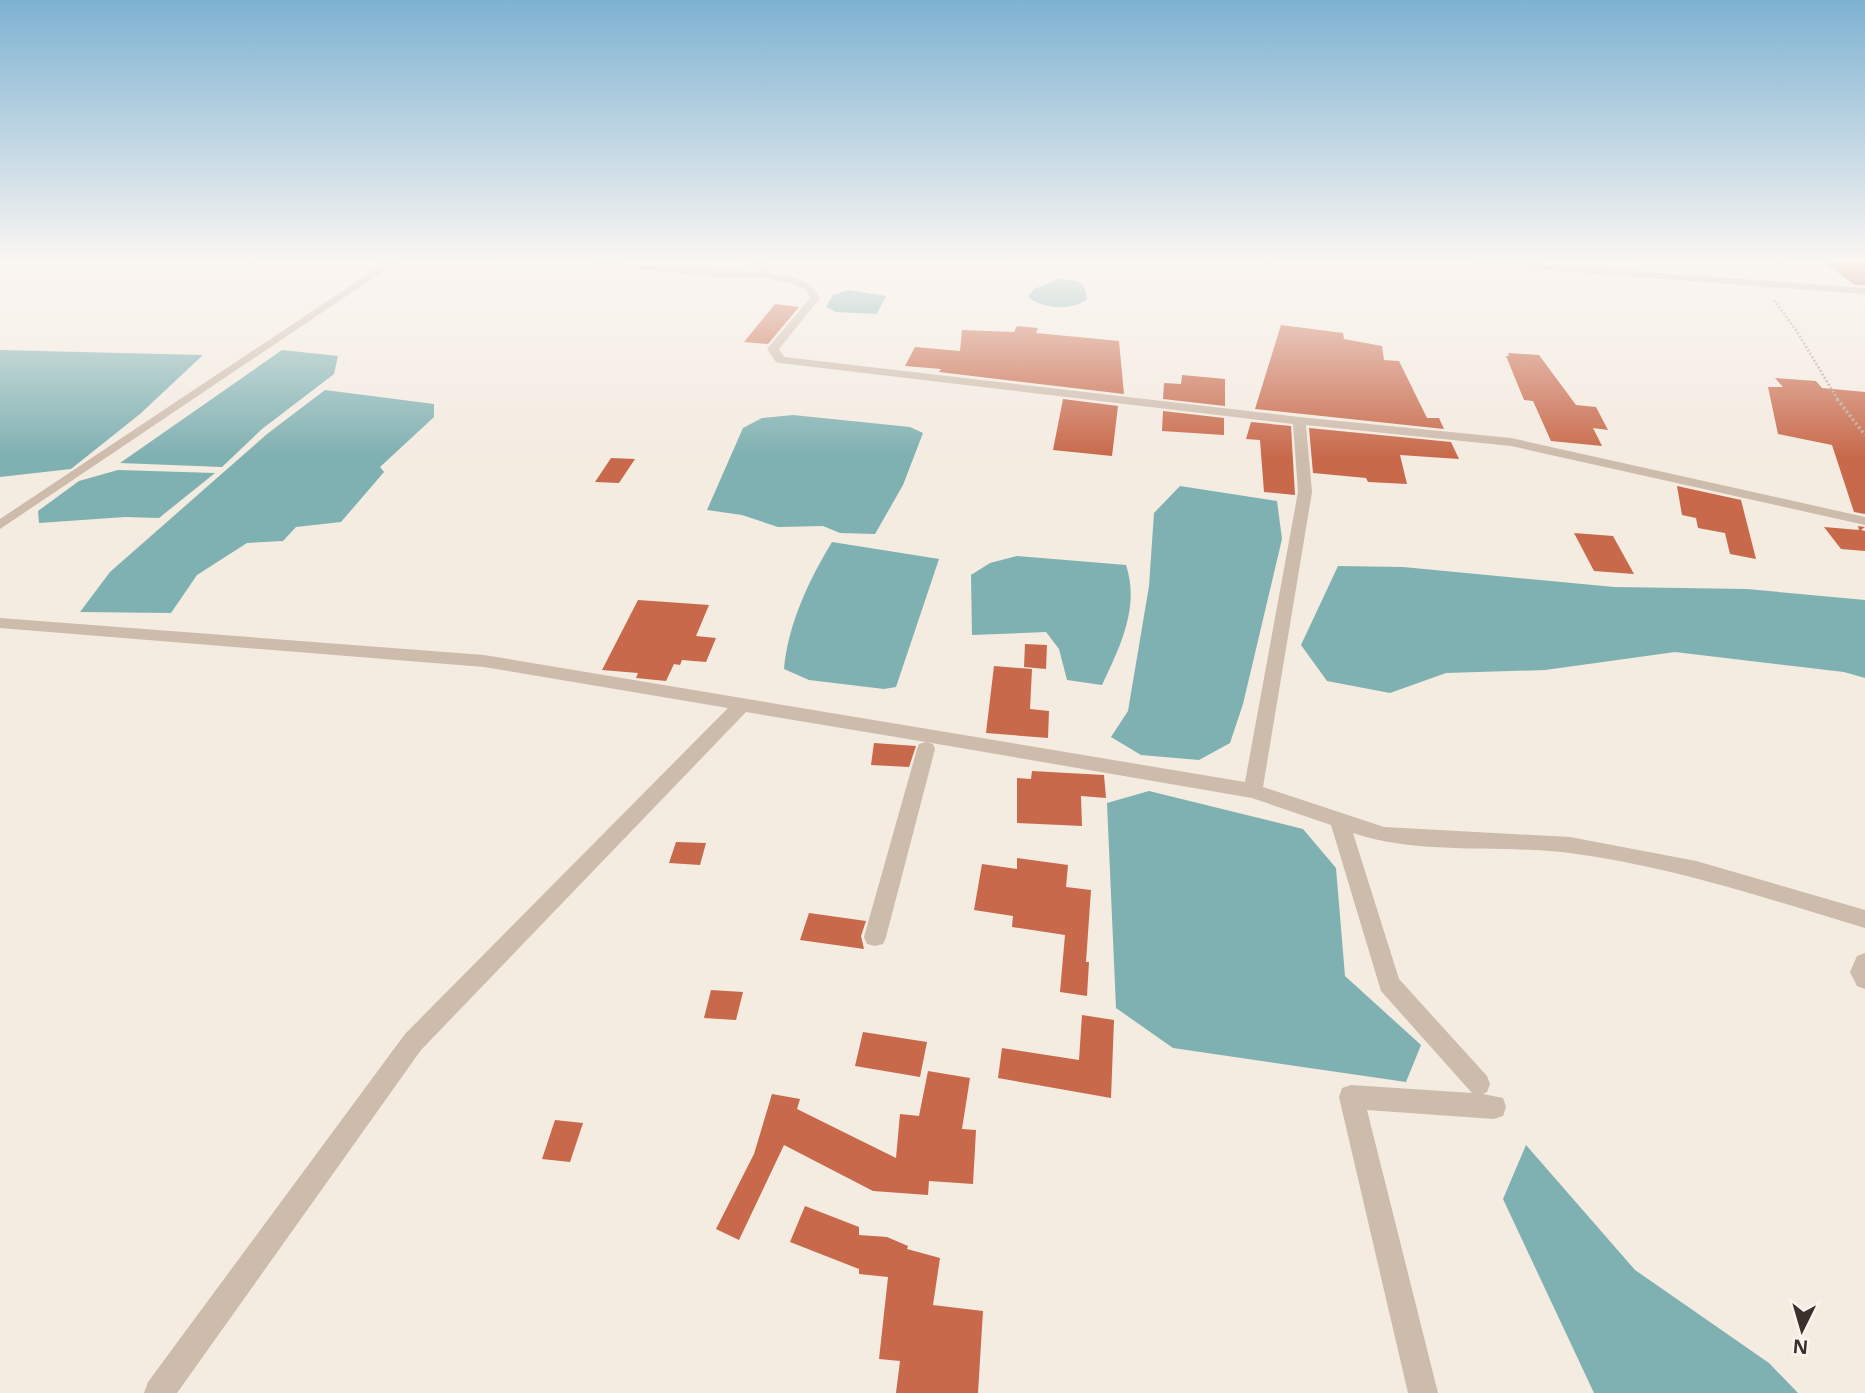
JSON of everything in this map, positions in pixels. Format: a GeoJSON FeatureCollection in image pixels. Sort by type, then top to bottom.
{"type":"FeatureCollection","features":[{"type":"Feature","properties":{"kind":"street"},"geometry":{"type":"LineString","coordinates":[[0,525],[295,327]]}},
{"type":"Feature","properties":{"kind":"street"},"geometry":{"type":"LineString","coordinates":[[791,327],[773,349],[780,360],[1299,421],[1511,442],[1641,468],[1865,520]]}},
{"type":"Feature","properties":{"kind":"street"},"geometry":{"type":"LineString","coordinates":[[1253,791],[1305,492],[1299,421]]}},
{"type":"Feature","properties":{"kind":"street"},"geometry":{"type":"LineString","coordinates":[[0,623],[484,661],[1253,791],[1384,835],[1570,845],[1696,869],[1865,919]]}},
{"type":"Feature","properties":{"kind":"street"},"geometry":{"type":"LineString","coordinates":[[159,1393],[412,1042],[743,704]]}},
{"type":"Feature","properties":{"kind":"street"},"geometry":{"type":"LineString","coordinates":[[875,937],[926,749]]}},
{"type":"Feature","properties":{"kind":"street"},"geometry":{"type":"LineString","coordinates":[[1340,822],[1389,984],[1478,1084]]}},
{"type":"Feature","properties":{"kind":"street"},"geometry":{"type":"LineString","coordinates":[[1865,963],[1861,972],[1865,979]]}},
{"type":"Feature","properties":{"kind":"street"},"geometry":{"type":"LineString","coordinates":[[1423,1393],[1351,1097],[1494,1108]]}},
{"type":"Feature","properties":{"kind":"path"},"geometry":{"type":"LineString","coordinates":[[1794,327],[1829,388],[1865,435]]}},
{"type":"Feature","properties":{"kind":"water"},"geometry":{"type":"Polygon","coordinates":[[[0,350],[203,355],[140,414],[71,469],[0,477],[0,350]]]}},
{"type":"Feature","properties":{"kind":"water"},"geometry":{"type":"Polygon","coordinates":[[[282,350],[338,356],[334,374],[262,429],[222,467],[120,463],[282,350]]]}},
{"type":"Feature","properties":{"kind":"water"},"geometry":{"type":"Polygon","coordinates":[[[325,390],[434,404],[434,417],[380,467],[384,472],[341,522],[296,527],[283,541],[247,543],[197,575],[171,613],[80,612],[110,572],[267,434],[325,390]]]}},
{"type":"Feature","properties":{"kind":"water"},"geometry":{"type":"Polygon","coordinates":[[[793,415],[910,427],[923,433],[903,485],[875,534],[840,533],[823,526],[778,527],[742,515],[707,510],[743,428],[762,418],[793,415]]]}},
{"type":"Feature","properties":{"kind":"water"},"geometry":{"type":"Polygon","coordinates":[[[118,470],[215,473],[159,518],[125,517],[39,523],[38,511],[79,481],[118,470]]]}},
{"type":"Feature","properties":{"kind":"water"},"geometry":{"type":"Polygon","coordinates":[[[1180,486],[1277,501],[1282,539],[1243,704],[1230,743],[1199,760],[1141,755],[1111,737],[1128,711],[1149,586],[1154,513],[1180,486]]]}},
{"type":"Feature","properties":{"kind":"water"},"geometry":{"type":"Polygon","coordinates":[[[832,542],[939,559],[896,687],[884,689],[809,680],[784,669],[790,636],[801,603],[832,542]]]}},
{"type":"Feature","properties":{"kind":"water"},"geometry":{"type":"Polygon","coordinates":[[[1017,556],[1126,565],[1131,596],[1126,626],[1102,685],[1067,680],[1059,649],[1046,632],[972,635],[971,575],[990,563],[1017,556]]]}},
{"type":"Feature","properties":{"kind":"water"},"geometry":{"type":"Polygon","coordinates":[[[1338,566],[1403,567],[1614,587],[1747,589],[1865,600],[1865,678],[1844,672],[1675,652],[1545,670],[1446,673],[1390,693],[1327,681],[1301,645],[1338,566]]]}},
{"type":"Feature","properties":{"kind":"water"},"geometry":{"type":"Polygon","coordinates":[[[1149,791],[1303,829],[1336,868],[1345,976],[1421,1045],[1406,1082],[1173,1048],[1116,1008],[1107,803],[1149,791]]]}},
{"type":"Feature","properties":{"kind":"water"},"geometry":{"type":"Polygon","coordinates":[[[1526,1145],[1635,1270],[1769,1363],[1798,1393],[1594,1393],[1503,1199],[1526,1145]]]}},
{"type":"Feature","properties":{"kind":"building"},"geometry":{"type":"Polygon","coordinates":[[[756,327],[782,327],[768,344],[744,342],[756,327]]]}},
{"type":"Feature","properties":{"kind":"building"},"geometry":{"type":"Polygon","coordinates":[[[1016,327],[1028,327],[1038,328],[1036,333],[1119,341],[1124,394],[905,366],[915,347],[960,351],[962,330],[1014,332],[1016,327]]]}},
{"type":"Feature","properties":{"kind":"building"},"geometry":{"type":"Polygon","coordinates":[[[1280,327],[1297,327],[1343,333],[1344,339],[1382,346],[1384,360],[1399,361],[1427,418],[1439,418],[1444,429],[1255,409],[1280,327]]]}},
{"type":"Feature","properties":{"kind":"building"},"geometry":{"type":"Polygon","coordinates":[[[1508,353],[1539,355],[1576,405],[1596,407],[1608,430],[1593,428],[1602,446],[1551,441],[1533,401],[1524,400],[1506,356],[1509,356],[1508,353]]]}},
{"type":"Feature","properties":{"kind":"building"},"geometry":{"type":"Polygon","coordinates":[[[1182,375],[1225,379],[1225,406],[1163,399],[1164,383],[1181,384],[1182,375]]]}},
{"type":"Feature","properties":{"kind":"building"},"geometry":{"type":"Polygon","coordinates":[[[1775,378],[1816,381],[1822,388],[1865,392],[1865,514],[1854,512],[1832,445],[1778,434],[1768,387],[1783,387],[1775,378]]]}},
{"type":"Feature","properties":{"kind":"building"},"geometry":{"type":"Polygon","coordinates":[[[1063,399],[1118,406],[1112,456],[1053,450],[1063,399]]]}},
{"type":"Feature","properties":{"kind":"building"},"geometry":{"type":"Polygon","coordinates":[[[1163,411],[1224,418],[1224,435],[1162,431],[1163,411]]]}},
{"type":"Feature","properties":{"kind":"building"},"geometry":{"type":"Polygon","coordinates":[[[1251,422],[1291,426],[1295,495],[1264,492],[1260,440],[1246,439],[1251,422]]]}},
{"type":"Feature","properties":{"kind":"building"},"geometry":{"type":"Polygon","coordinates":[[[1309,428],[1451,442],[1459,459],[1400,455],[1407,484],[1368,482],[1366,478],[1313,473],[1309,428]]]}},
{"type":"Feature","properties":{"kind":"building"},"geometry":{"type":"Polygon","coordinates":[[[611,458],[635,459],[619,483],[595,482],[611,458]]]}},
{"type":"Feature","properties":{"kind":"building"},"geometry":{"type":"Polygon","coordinates":[[[1677,486],[1741,500],[1756,559],[1730,554],[1725,533],[1698,528],[1696,518],[1682,515],[1677,486]]]}},
{"type":"Feature","properties":{"kind":"building"},"geometry":{"type":"Polygon","coordinates":[[[1858,526],[1865,527],[1861,530],[1865,531],[1865,551],[1841,549],[1824,527],[1859,530],[1858,526]]]}},
{"type":"Feature","properties":{"kind":"building"},"geometry":{"type":"Polygon","coordinates":[[[1574,533],[1613,536],[1634,574],[1594,571],[1574,533]]]}},
{"type":"Feature","properties":{"kind":"building"},"geometry":{"type":"Polygon","coordinates":[[[638,600],[709,605],[696,636],[716,638],[706,662],[682,660],[680,665],[674,664],[666,681],[636,678],[638,673],[602,670],[638,600]]]}},
{"type":"Feature","properties":{"kind":"building"},"geometry":{"type":"Polygon","coordinates":[[[1025,644],[1047,645],[1046,669],[1024,667],[1025,644]]]}},
{"type":"Feature","properties":{"kind":"building"},"geometry":{"type":"Polygon","coordinates":[[[994,666],[1032,669],[1030,709],[1049,711],[1048,738],[986,733],[994,666]]]}},
{"type":"Feature","properties":{"kind":"building"},"geometry":{"type":"Polygon","coordinates":[[[874,743],[916,746],[909,767],[871,765],[874,743]]]}},
{"type":"Feature","properties":{"kind":"building"},"geometry":{"type":"Polygon","coordinates":[[[1032,771],[1104,775],[1106,798],[1081,796],[1082,826],[1017,823],[1017,778],[1031,779],[1032,771]]]}},
{"type":"Feature","properties":{"kind":"building"},"geometry":{"type":"Polygon","coordinates":[[[676,842],[706,843],[700,865],[669,863],[676,842]]]}},
{"type":"Feature","properties":{"kind":"building"},"geometry":{"type":"Polygon","coordinates":[[[1017,858],[1068,865],[1066,887],[1091,890],[1086,962],[1089,962],[1087,996],[1060,992],[1065,935],[1012,927],[1013,916],[974,910],[982,864],[1017,869],[1017,858]]]}},
{"type":"Feature","properties":{"kind":"building"},"geometry":{"type":"Polygon","coordinates":[[[809,913],[866,921],[861,936],[864,949],[800,940],[809,913]]]}},
{"type":"Feature","properties":{"kind":"building"},"geometry":{"type":"Polygon","coordinates":[[[711,990],[743,992],[736,1020],[704,1018],[711,990]]]}},
{"type":"Feature","properties":{"kind":"building"},"geometry":{"type":"Polygon","coordinates":[[[1082,1015],[1114,1020],[1111,1098],[998,1078],[1002,1048],[1079,1060],[1082,1015]]]}},
{"type":"Feature","properties":{"kind":"building"},"geometry":{"type":"Polygon","coordinates":[[[863,1032],[927,1042],[920,1077],[855,1066],[863,1032]]]}},
{"type":"Feature","properties":{"kind":"building"},"geometry":{"type":"Polygon","coordinates":[[[928,1071],[970,1078],[962,1129],[976,1130],[973,1184],[929,1181],[928,1195],[873,1191],[784,1145],[739,1240],[716,1229],[754,1154],[772,1094],[800,1099],[797,1109],[896,1158],[900,1114],[919,1116],[928,1071]]]}},
{"type":"Feature","properties":{"kind":"building"},"geometry":{"type":"Polygon","coordinates":[[[555,1120],[583,1123],[570,1162],[542,1159],[555,1120]]]}},
{"type":"Feature","properties":{"kind":"building"},"geometry":{"type":"Polygon","coordinates":[[[805,1206],[859,1227],[859,1235],[887,1237],[908,1246],[907,1249],[940,1258],[933,1305],[983,1311],[978,1393],[896,1393],[900,1361],[879,1359],[888,1277],[859,1274],[859,1269],[790,1242],[805,1206]]]}}]}
